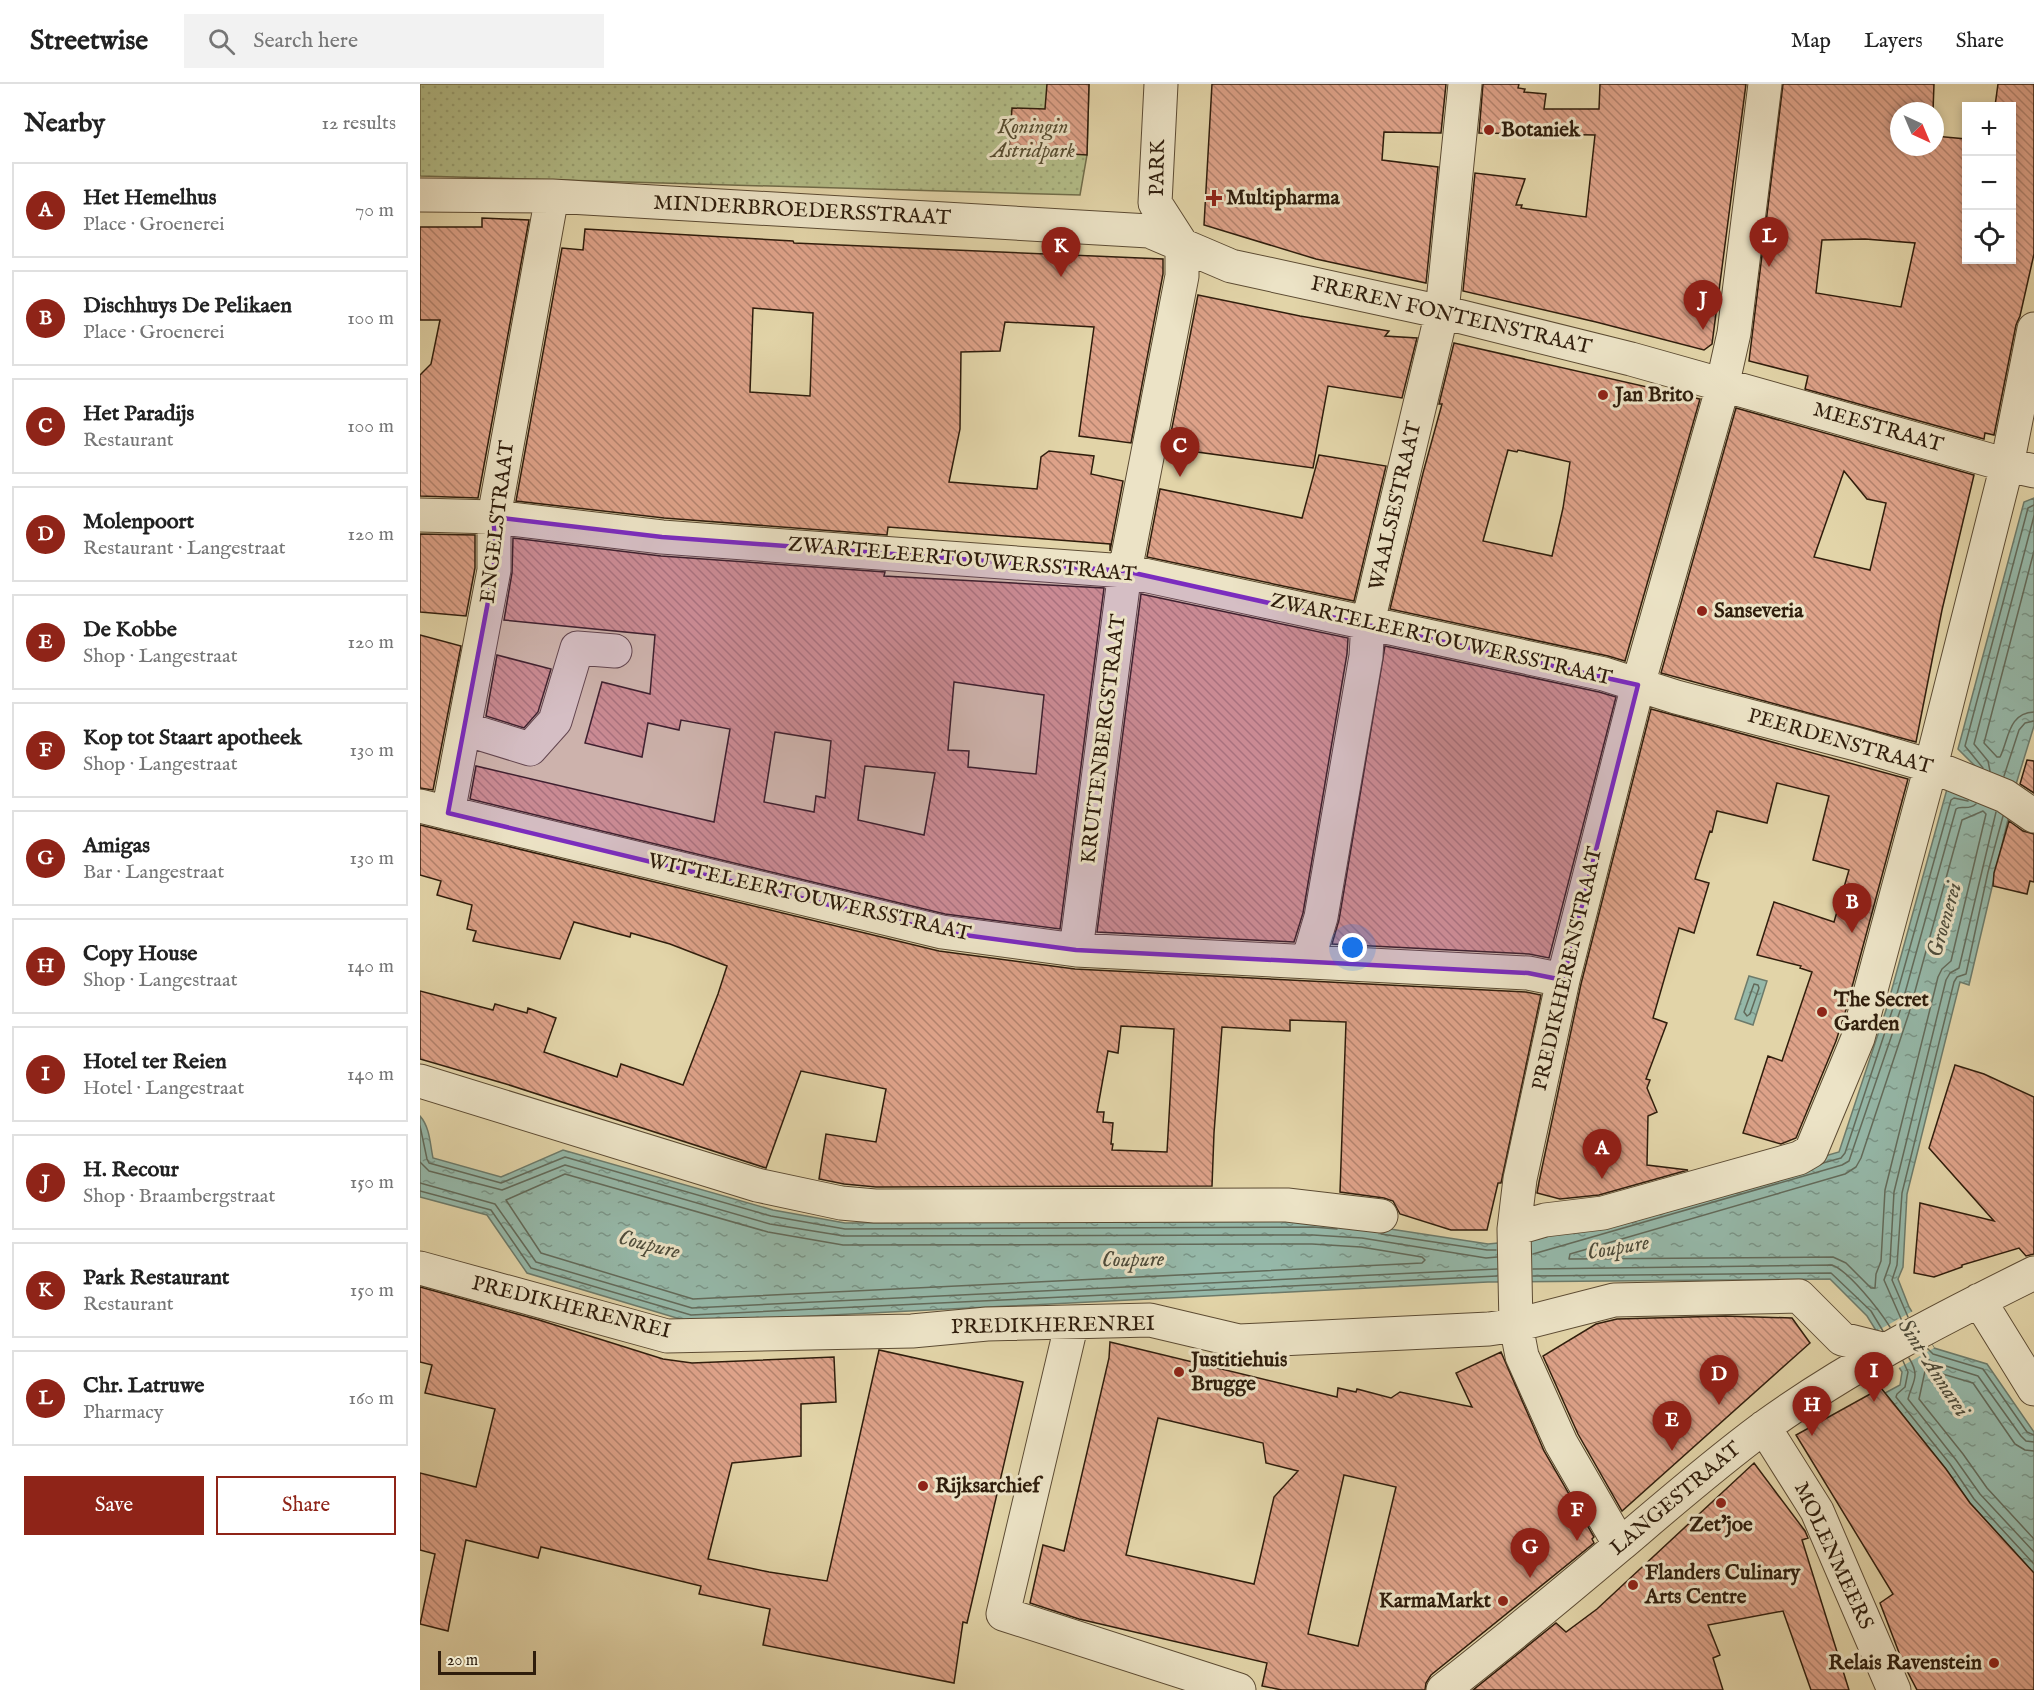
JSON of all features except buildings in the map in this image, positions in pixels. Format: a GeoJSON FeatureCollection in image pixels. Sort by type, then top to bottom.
{"type":"FeatureCollection","features":[{"type":"Feature","properties":{"kind":"street","name":"PARK"},"geometry":{"type":"LineString","coordinates":[[1161,84],[1155,203],[1182,245]]}},
{"type":"Feature","properties":{"kind":"street","name":"WAALSESTRAAT"},"geometry":{"type":"LineString","coordinates":[[1308,961],[1321,918],[1366,656],[1368,622],[1442,312],[1465,84]]}},
{"type":"Feature","properties":{"kind":"street","name":"PREDIKHERENSTRAAT"},"geometry":{"type":"LineString","coordinates":[[1620,1545],[1561,1443],[1522,1356],[1516,1325],[1514,1235],[1520,1179],[1563,980],[1638,685],[1723,383],[1734,333],[1766,84]]}},
{"type":"Feature","properties":{"kind":"street","name":"MINDERBROEDERSSTRAAT"},"geometry":{"type":"LineString","coordinates":[[420,195],[552,196],[1149,231],[1182,245]]}},
{"type":"Feature","properties":{"kind":"street","name":"ENGELSTRAAT"},"geometry":{"type":"LineString","coordinates":[[434,809],[465,729],[494,570],[494,517],[552,196]]}},
{"type":"Feature","properties":{"kind":"street","name":"FREREN FONTEINSTRAAT"},"geometry":{"type":"LineString","coordinates":[[1182,245],[1231,266],[1442,312],[1723,383]]}},
{"type":"Feature","properties":{"kind":"street","name":"KRUITENBERGSTRAAT"},"geometry":{"type":"LineString","coordinates":[[1076,950],[1125,571],[1182,276],[1182,245]]}},
{"type":"Feature","properties":{"kind":"street"},"geometry":{"type":"LineString","coordinates":[[1514,1235],[1545,1220],[1603,1213],[1799,1158],[1811,1151],[1858,1038],[1946,772],[2021,468],[2034,329]]}},
{"type":"Feature","properties":{"kind":"street","name":"MEESTRAAT"},"geometry":{"type":"LineString","coordinates":[[1723,383],[2021,468]]}},
{"type":"Feature","properties":{"kind":"street","name":"ZWARTELEERTOUWERSSTRAAT"},"geometry":{"type":"LineString","coordinates":[[420,515],[494,517],[662,537],[1125,571],[1604,674],[1638,685]]}},
{"type":"Feature","properties":{"kind":"street"},"geometry":{"type":"LineString","coordinates":[[465,729],[530,749],[555,722],[577,648],[615,651]]}},
{"type":"Feature","properties":{"kind":"street","name":"PEERDENSTRAAT"},"geometry":{"type":"LineString","coordinates":[[1638,685],[1856,744],[1946,772],[2024,809]]}},
{"type":"Feature","properties":{"kind":"street","name":"WITTELEERTOUWERSSTRAAT"},"geometry":{"type":"LineString","coordinates":[[434,809],[942,932],[1076,950],[1528,973],[1563,980]]}},
{"type":"Feature","properties":{"kind":"street"},"geometry":{"type":"LineString","coordinates":[[420,1081],[757,1185],[841,1203],[875,1206],[1287,1204],[1381,1216]]}},
{"type":"Feature","properties":{"kind":"street","name":"PREDIKHERENREI"},"geometry":{"type":"LineString","coordinates":[[420,1268],[667,1336],[912,1332],[987,1324],[1150,1320],[1239,1341],[1489,1329],[1516,1325],[1614,1300],[1799,1296],[1842,1339],[1886,1350]]}},
{"type":"Feature","properties":{"kind":"street","name":"LANGESTRAAT"},"geometry":{"type":"LineString","coordinates":[[1443,1690],[1520,1630],[1696,1479],[1764,1427],[1886,1350],[2034,1272]]}},
{"type":"Feature","properties":{"kind":"street"},"geometry":{"type":"LineString","coordinates":[[1979,1300],[2034,1389]]}},
{"type":"Feature","properties":{"kind":"street"},"geometry":{"type":"LineString","coordinates":[[1072,1322],[1003,1614],[1239,1690]]}},
{"type":"Feature","properties":{"kind":"street","name":"MOLENMEERS"},"geometry":{"type":"LineString","coordinates":[[1764,1427],[1816,1511],[1894,1690]]}},
{"type":"Feature","properties":{"kind":"highlighted area"},"geometry":{"type":"Polygon","coordinates":[[[494,517],[662,537],[1125,571],[1638,685],[1563,980],[1528,973],[1076,950],[942,932],[448,813],[494,570],[494,517]]]}},
{"type":"Feature","properties":{"kind":"green space","name":"Koningin Astridpark"},"geometry":{"type":"Polygon","coordinates":[[[420,84],[1089,84],[1087,155],[1080,195],[420,176],[420,84]]]}},
{"type":"Feature","properties":{"kind":"water"},"geometry":{"type":"Polygon","coordinates":[[[2034,498],[2034,726],[2017,781],[1969,985],[1960,982],[1907,1194],[1903,1267],[1898,1279],[1909,1307],[1934,1348],[1987,1364],[2034,1432],[2034,1573],[1970,1503],[1885,1393],[1900,1385],[1902,1372],[1867,1316],[1830,1279],[1488,1282],[690,1322],[527,1273],[487,1215],[420,1197],[420,1116],[428,1130],[433,1158],[501,1177],[563,1150],[773,1210],[845,1223],[1313,1221],[1364,1225],[1488,1244],[1538,1239],[1839,1152],[1887,1007],[1947,789],[1977,768],[1958,749],[2024,502],[2034,498]]]}},
{"type":"Feature","properties":{"kind":"water"},"geometry":{"type":"Polygon","coordinates":[[[1749,976],[1767,981],[1753,1025],[1735,1019],[1749,976]]]}},
{"type":"Feature","properties":{"kind":"pier"},"geometry":{"type":"Polygon","coordinates":[[[1913,1311],[1934,1348],[1897,1369],[1875,1332],[1913,1311]]]}},
{"type":"Feature","properties":{"kind":"place","name":"Botaniek"},"geometry":{"type":"Point","coordinates":[1489,130]}},
{"type":"Feature","properties":{"kind":"place","name":"Multipharma"},"geometry":{"type":"Point","coordinates":[1214,198]}},
{"type":"Feature","properties":{"kind":"place","name":"Chr. Latruwe"},"geometry":{"type":"Point","coordinates":[1769,267]}},
{"type":"Feature","properties":{"kind":"place","name":"Park Restaurant"},"geometry":{"type":"Point","coordinates":[1061,277]}},
{"type":"Feature","properties":{"kind":"place","name":"H. Recour"},"geometry":{"type":"Point","coordinates":[1703,330]}},
{"type":"Feature","properties":{"kind":"place","name":"Jan Brito"},"geometry":{"type":"Point","coordinates":[1603,395]}},
{"type":"Feature","properties":{"kind":"place","name":"Het Paradijs"},"geometry":{"type":"Point","coordinates":[1180,477]}},
{"type":"Feature","properties":{"kind":"place","name":"Sanseveria"},"geometry":{"type":"Point","coordinates":[1702,611]}},
{"type":"Feature","properties":{"kind":"place","name":"Dischhuys De Pelikaen"},"geometry":{"type":"Point","coordinates":[1852,933]}},
{"type":"Feature","properties":{"kind":"place","name":"The Secret Garden"},"geometry":{"type":"Point","coordinates":[1822,1012]}},
{"type":"Feature","properties":{"kind":"place","name":"Het Hemelhus"},"geometry":{"type":"Point","coordinates":[1602,1179]}},
{"type":"Feature","properties":{"kind":"place","name":"Justitiehuis Brugge"},"geometry":{"type":"Point","coordinates":[1179,1372]}},
{"type":"Feature","properties":{"kind":"place","name":"Hotel ter Reien"},"geometry":{"type":"Point","coordinates":[1874,1402]}},
{"type":"Feature","properties":{"kind":"place","name":"Molenpoort"},"geometry":{"type":"Point","coordinates":[1719,1405]}},
{"type":"Feature","properties":{"kind":"place","name":"Copy House"},"geometry":{"type":"Point","coordinates":[1812,1436]}},
{"type":"Feature","properties":{"kind":"place","name":"De Kobbe"},"geometry":{"type":"Point","coordinates":[1672,1451]}},
{"type":"Feature","properties":{"kind":"place","name":"Rijksarchief"},"geometry":{"type":"Point","coordinates":[923,1486]}},
{"type":"Feature","properties":{"kind":"place","name":"Zet'joe"},"geometry":{"type":"Point","coordinates":[1721,1503]}},
{"type":"Feature","properties":{"kind":"place","name":"Kop tot Staart apotheek"},"geometry":{"type":"Point","coordinates":[1577,1541]}},
{"type":"Feature","properties":{"kind":"place","name":"Amigas"},"geometry":{"type":"Point","coordinates":[1530,1578]}},
{"type":"Feature","properties":{"kind":"place","name":"Flanders Culinary Arts Centre"},"geometry":{"type":"Point","coordinates":[1633,1585]}},
{"type":"Feature","properties":{"kind":"place","name":"KarmaMarkt"},"geometry":{"type":"Point","coordinates":[1503,1601]}},
{"type":"Feature","properties":{"kind":"place","name":"Relais Ravenstein"},"geometry":{"type":"Point","coordinates":[1994,1663]}},
{"type":"Feature","properties":{"kind":"water label","name":"Groenerei"},"geometry":{"type":"Point","coordinates":[1945,920]}},
{"type":"Feature","properties":{"kind":"water label","name":"Coupure"},"geometry":{"type":"Point","coordinates":[649,1245]}},
{"type":"Feature","properties":{"kind":"water label","name":"Coupure"},"geometry":{"type":"Point","coordinates":[1618,1248]}},
{"type":"Feature","properties":{"kind":"water label","name":"Coupure"},"geometry":{"type":"Point","coordinates":[1133,1260]}},
{"type":"Feature","properties":{"kind":"water label","name":"Sint-Annarei"},"geometry":{"type":"Point","coordinates":[1933,1368]}}]}
